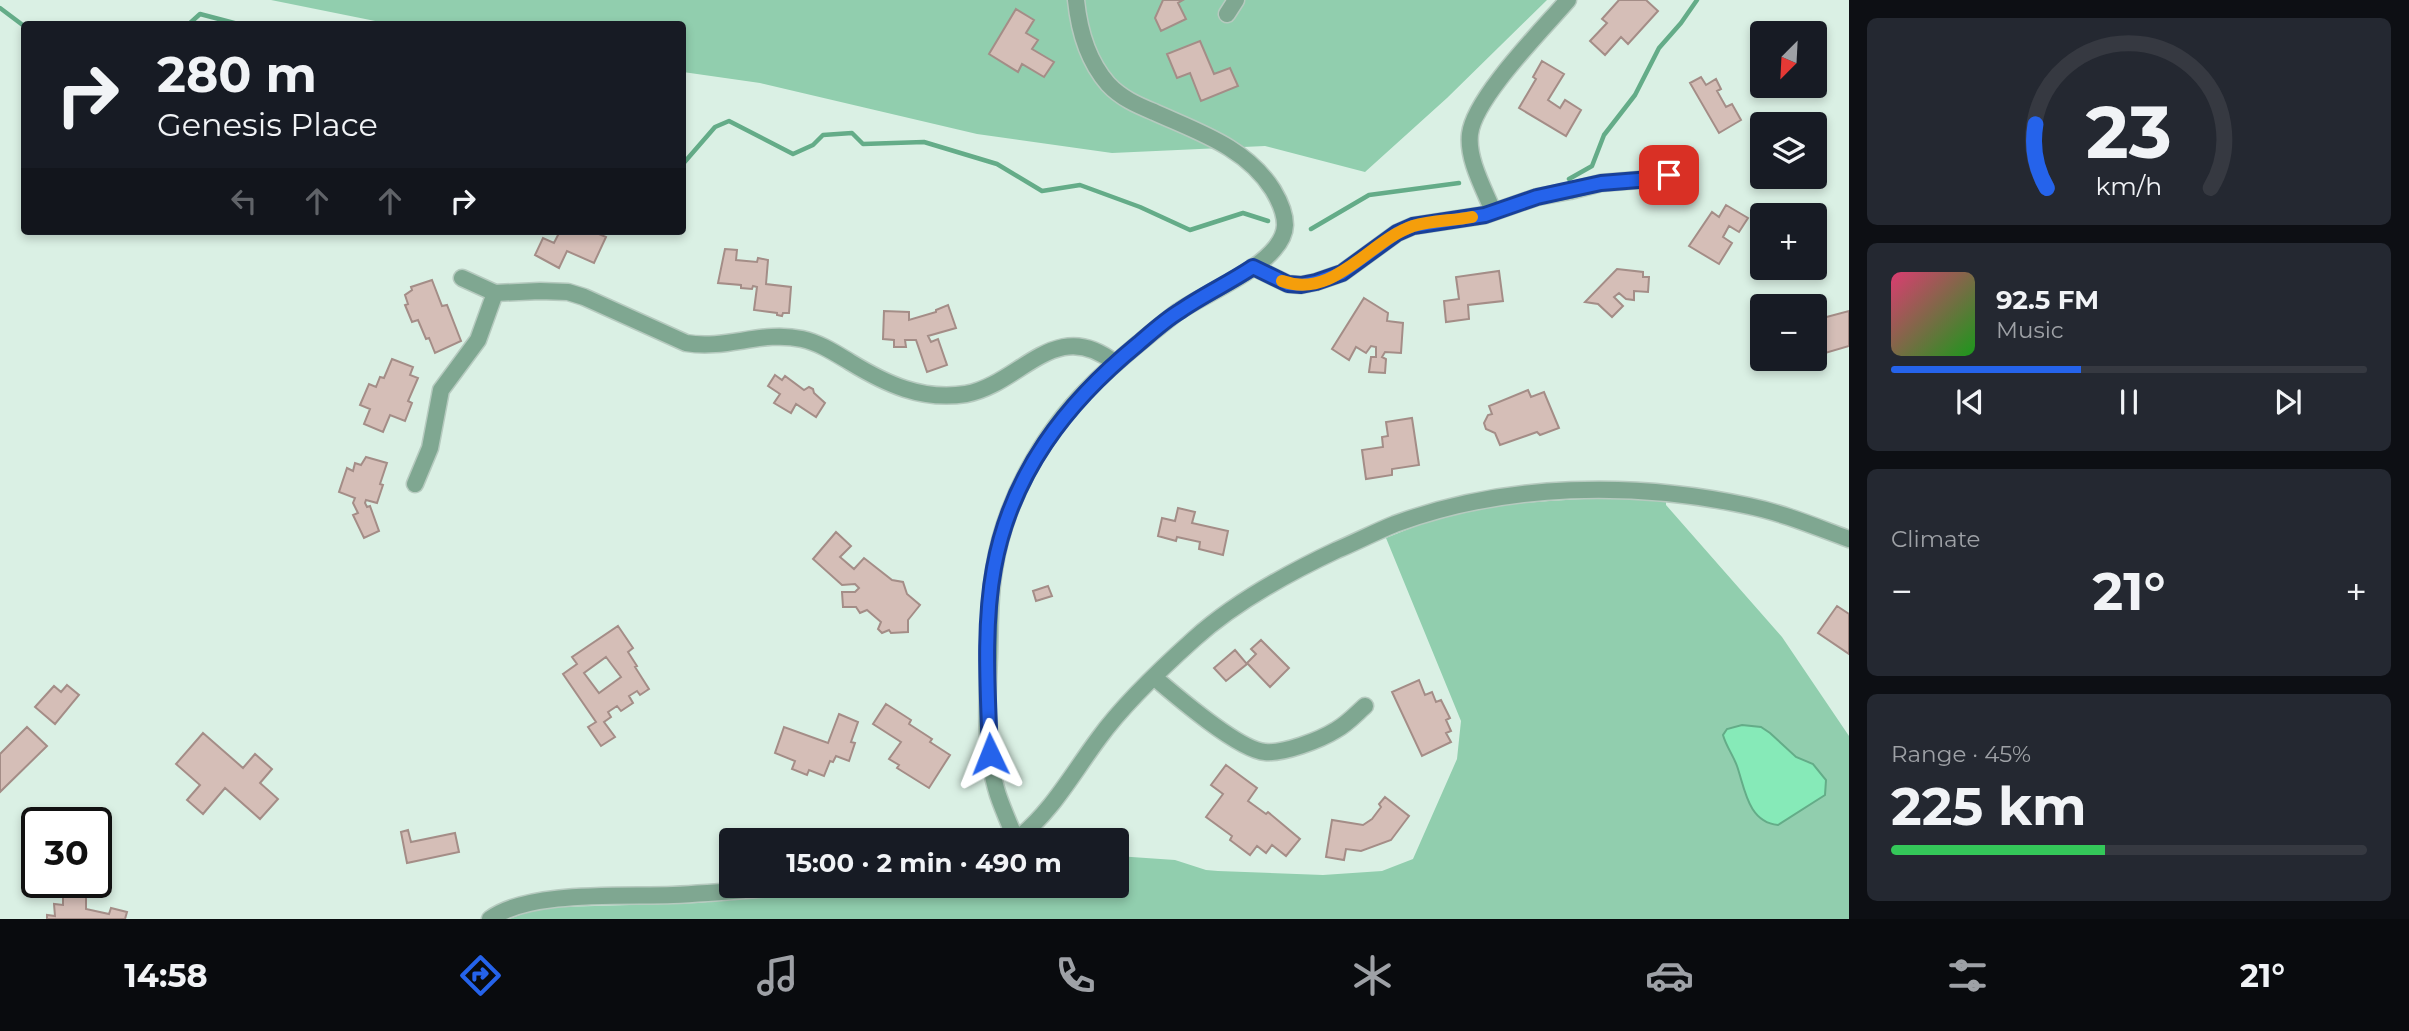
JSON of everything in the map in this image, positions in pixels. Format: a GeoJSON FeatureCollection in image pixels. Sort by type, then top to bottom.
{"type":"FeatureCollection","features":[{"type":"Feature","properties":{"kind":"street"},"geometry":{"type":"LineString","coordinates":[[1011,828],[998,795],[990,754],[988,685],[994,570],[1013,503],[1051,432],[1071,407],[1115,363],[1178,312],[1253,267],[1268,255],[1283,235],[1283,213],[1278,197],[1267,181],[1236,150],[1132,102],[1108,84],[1090,55],[1076,0]]}},
{"type":"Feature","properties":{"kind":"street"},"geometry":{"type":"LineString","coordinates":[[1493,212],[1473,160],[1469,133],[1474,118],[1518,56],[1568,0]]}},
{"type":"Feature","properties":{"kind":"street"},"geometry":{"type":"LineString","coordinates":[[1253,267],[1288,284],[1316,282],[1342,273],[1397,233],[1413,226],[1467,218],[1537,197],[1601,183],[1651,179],[1687,171]]}},
{"type":"Feature","properties":{"kind":"street"},"geometry":{"type":"LineString","coordinates":[[462,278],[495,293],[568,292],[599,303],[686,343],[723,345],[774,336],[804,340],[820,345],[880,380],[919,394],[953,396],[981,390],[1006,378],[1030,360],[1053,350],[1069,347],[1086,346],[1100,351],[1115,363]]}},
{"type":"Feature","properties":{"kind":"street"},"geometry":{"type":"LineString","coordinates":[[415,484],[430,448],[441,390],[478,340],[495,293]]}},
{"type":"Feature","properties":{"kind":"street"},"geometry":{"type":"LineString","coordinates":[[1032,828],[1038,823],[1100,736],[1195,638],[1267,586],[1395,524],[1469,503],[1523,494],[1583,490],[1670,494],[1750,506],[1849,539]]}},
{"type":"Feature","properties":{"kind":"street"},"geometry":{"type":"LineString","coordinates":[[1154,678],[1238,741],[1263,752],[1275,752],[1303,744],[1337,730],[1365,706]]}},
{"type":"Feature","properties":{"kind":"street"},"geometry":{"type":"LineString","coordinates":[[490,919],[514,907],[562,898],[719,892]]}},
{"type":"Feature","properties":{"kind":"shaded area"},"geometry":{"type":"Polygon","coordinates":[[[271,0],[1547,0],[1447,98],[1365,172],[1265,146],[1112,153],[977,134],[760,83],[686,72],[686,21],[375,21],[271,0]]]}},
{"type":"Feature","properties":{"kind":"shaded area"},"geometry":{"type":"Polygon","coordinates":[[[1624,497],[1666,502],[1782,637],[1849,736],[1849,919],[509,919],[533,910],[560,907],[698,903],[745,898],[1129,898],[1129,857],[1175,860],[1206,870],[1323,875],[1382,871],[1413,859],[1457,759],[1461,721],[1386,538],[1463,511],[1523,503],[1624,497]]]}},
{"type":"Feature","properties":{"kind":"shaded area"},"geometry":{"type":"Polygon","coordinates":[[[1742,725],[1761,727],[1796,757],[1813,764],[1826,780],[1825,795],[1778,825],[1760,818],[1749,803],[1723,735],[1727,729],[1742,725]]]}},
{"type":"Feature","properties":{"kind":"building"},"geometry":{"type":"Polygon","coordinates":[[[1163,0],[1183,0],[1178,3],[1186,19],[1161,31],[1155,18],[1163,0]]]}},
{"type":"Feature","properties":{"kind":"building"},"geometry":{"type":"Polygon","coordinates":[[[1619,0],[1646,0],[1658,11],[1628,44],[1621,37],[1605,55],[1590,41],[1607,23],[1602,19],[1619,0]]]}},
{"type":"Feature","properties":{"kind":"building"},"geometry":{"type":"Polygon","coordinates":[[[1016,9],[1034,20],[1026,33],[1038,40],[1032,49],[1054,62],[1044,77],[1022,64],[1018,72],[989,54],[1016,9]]]}},
{"type":"Feature","properties":{"kind":"building"},"geometry":{"type":"Polygon","coordinates":[[[1200,41],[1214,74],[1230,68],[1238,86],[1201,101],[1190,73],[1177,78],[1167,54],[1200,41]]]}},
{"type":"Feature","properties":{"kind":"building"},"geometry":{"type":"Polygon","coordinates":[[[1542,61],[1564,74],[1548,100],[1560,108],[1565,100],[1581,110],[1566,136],[1519,108],[1536,79],[1533,77],[1542,61]]]}},
{"type":"Feature","properties":{"kind":"building"},"geometry":{"type":"Polygon","coordinates":[[[1701,77],[1706,85],[1716,79],[1721,89],[1717,91],[1726,107],[1732,104],[1741,120],[1719,133],[1690,83],[1701,77]]]}},
{"type":"Feature","properties":{"kind":"building"},"geometry":{"type":"Polygon","coordinates":[[[1726,205],[1748,218],[1739,232],[1729,226],[1723,237],[1732,243],[1719,264],[1689,246],[1712,212],[1719,217],[1726,205]]]}},
{"type":"Feature","properties":{"kind":"building"},"geometry":{"type":"Polygon","coordinates":[[[558,235],[606,237],[594,263],[567,251],[559,268],[535,255],[543,238],[554,243],[558,235]]]}},
{"type":"Feature","properties":{"kind":"building"},"geometry":{"type":"Polygon","coordinates":[[[725,249],[737,250],[736,260],[768,260],[766,284],[791,287],[789,313],[783,313],[782,316],[754,310],[757,287],[741,288],[741,285],[718,283],[725,249]]]}},
{"type":"Feature","properties":{"kind":"building"},"geometry":{"type":"Polygon","coordinates":[[[1617,269],[1643,272],[1643,277],[1649,277],[1648,292],[1634,291],[1634,300],[1626,299],[1619,293],[1614,297],[1623,306],[1612,317],[1598,304],[1585,302],[1617,269]]]}},
{"type":"Feature","properties":{"kind":"building"},"geometry":{"type":"Polygon","coordinates":[[[1499,271],[1503,301],[1468,305],[1469,319],[1446,322],[1444,301],[1459,299],[1456,277],[1499,271]]]}},
{"type":"Feature","properties":{"kind":"building"},"geometry":{"type":"Polygon","coordinates":[[[432,280],[442,306],[447,305],[461,341],[435,353],[418,320],[412,322],[405,305],[408,304],[405,295],[412,290],[411,287],[432,280]]]}},
{"type":"Feature","properties":{"kind":"building"},"geometry":{"type":"Polygon","coordinates":[[[1364,298],[1388,313],[1387,321],[1403,323],[1401,353],[1385,352],[1382,357],[1386,359],[1385,373],[1369,372],[1371,357],[1376,357],[1376,347],[1371,346],[1366,353],[1356,347],[1349,360],[1332,349],[1364,298]]]}},
{"type":"Feature","properties":{"kind":"building"},"geometry":{"type":"Polygon","coordinates":[[[948,305],[956,328],[928,336],[931,342],[938,339],[947,365],[927,372],[916,340],[905,340],[906,347],[894,347],[894,340],[883,339],[884,311],[909,312],[909,320],[936,312],[948,305]]]}},
{"type":"Feature","properties":{"kind":"building"},"geometry":{"type":"Polygon","coordinates":[[[1849,311],[1849,346],[1827,352],[1827,317],[1849,311]]]}},
{"type":"Feature","properties":{"kind":"building"},"geometry":{"type":"Polygon","coordinates":[[[392,359],[413,367],[410,375],[418,378],[408,401],[412,403],[405,421],[390,415],[383,432],[364,424],[370,409],[360,405],[369,384],[376,387],[380,377],[384,378],[392,359]]]}},
{"type":"Feature","properties":{"kind":"building"},"geometry":{"type":"Polygon","coordinates":[[[775,375],[782,380],[785,376],[804,390],[809,387],[813,389],[825,403],[816,417],[796,404],[791,413],[774,403],[780,394],[768,386],[775,375]]]}},
{"type":"Feature","properties":{"kind":"building"},"geometry":{"type":"Polygon","coordinates":[[[1528,390],[1531,397],[1544,392],[1559,428],[1540,435],[1537,432],[1500,445],[1495,433],[1486,429],[1484,423],[1488,415],[1492,414],[1489,406],[1528,390]]]}},
{"type":"Feature","properties":{"kind":"building"},"geometry":{"type":"Polygon","coordinates":[[[1412,418],[1419,465],[1392,469],[1392,475],[1366,479],[1362,450],[1383,447],[1382,437],[1388,436],[1386,422],[1412,418]]]}},
{"type":"Feature","properties":{"kind":"building"},"geometry":{"type":"Polygon","coordinates":[[[366,457],[387,463],[377,503],[366,500],[365,503],[367,507],[370,506],[379,531],[364,538],[353,515],[358,513],[353,503],[355,498],[339,492],[347,468],[353,471],[355,463],[361,465],[366,457]]]}},
{"type":"Feature","properties":{"kind":"building"},"geometry":{"type":"Polygon","coordinates":[[[1178,508],[1195,512],[1192,523],[1228,531],[1223,555],[1199,549],[1200,542],[1177,537],[1176,541],[1158,536],[1162,518],[1175,521],[1178,508]]]}},
{"type":"Feature","properties":{"kind":"building"},"geometry":{"type":"Polygon","coordinates":[[[836,532],[851,546],[840,557],[854,569],[864,558],[892,580],[903,582],[907,594],[920,605],[908,620],[908,632],[891,633],[889,630],[882,633],[878,629],[881,622],[867,610],[860,613],[856,607],[843,607],[842,592],[855,592],[859,588],[855,584],[842,585],[813,559],[836,532]]]}},
{"type":"Feature","properties":{"kind":"building"},"geometry":{"type":"Polygon","coordinates":[[[1048,586],[1052,596],[1036,601],[1033,591],[1048,586]]]}},
{"type":"Feature","properties":{"kind":"building"},"geometry":{"type":"Polygon","coordinates":[[[1837,606],[1849,614],[1849,654],[1818,633],[1837,606]]]}},
{"type":"Feature","properties":{"kind":"building"},"geometry":{"type":"Polygon","coordinates":[[[618,626],[633,648],[628,652],[649,689],[640,695],[637,691],[629,696],[633,703],[621,711],[617,706],[608,712],[611,717],[604,722],[615,737],[601,746],[588,727],[596,722],[563,674],[577,664],[572,657],[618,626]],[[606,657],[584,673],[599,693],[621,677],[606,657]]]}},
{"type":"Feature","properties":{"kind":"building"},"geometry":{"type":"Polygon","coordinates":[[[1261,640],[1289,668],[1270,687],[1247,663],[1256,654],[1251,649],[1261,640]]]}},
{"type":"Feature","properties":{"kind":"building"},"geometry":{"type":"Polygon","coordinates":[[[1235,650],[1247,664],[1226,681],[1214,668],[1235,650]]]}},
{"type":"Feature","properties":{"kind":"building"},"geometry":{"type":"Polygon","coordinates":[[[1419,680],[1425,695],[1432,692],[1436,702],[1441,700],[1450,718],[1446,720],[1451,731],[1446,733],[1451,742],[1422,756],[1392,692],[1419,680]]]}},
{"type":"Feature","properties":{"kind":"building"},"geometry":{"type":"Polygon","coordinates":[[[67,685],[79,695],[55,724],[35,707],[54,686],[61,692],[67,685]]]}},
{"type":"Feature","properties":{"kind":"building"},"geometry":{"type":"Polygon","coordinates":[[[886,704],[911,720],[909,724],[950,755],[929,788],[897,768],[899,765],[889,759],[901,742],[873,724],[886,704]]]}},
{"type":"Feature","properties":{"kind":"building"},"geometry":{"type":"Polygon","coordinates":[[[839,714],[858,722],[851,742],[855,743],[849,761],[836,756],[833,762],[830,761],[824,776],[809,770],[807,775],[792,769],[795,761],[775,753],[784,727],[828,743],[839,714]]]}},
{"type":"Feature","properties":{"kind":"building"},"geometry":{"type":"Polygon","coordinates":[[[27,727],[47,746],[0,792],[0,754],[27,727]]]}},
{"type":"Feature","properties":{"kind":"building"},"geometry":{"type":"Polygon","coordinates":[[[203,733],[243,768],[255,754],[272,769],[260,783],[278,799],[260,819],[225,788],[203,814],[187,800],[200,785],[176,764],[203,733]]]}},
{"type":"Feature","properties":{"kind":"building"},"geometry":{"type":"Polygon","coordinates":[[[1226,765],[1257,788],[1248,801],[1266,814],[1268,812],[1300,839],[1286,856],[1272,845],[1266,853],[1257,846],[1250,855],[1230,840],[1232,836],[1206,817],[1223,794],[1211,785],[1226,765]]]}},
{"type":"Feature","properties":{"kind":"building"},"geometry":{"type":"Polygon","coordinates":[[[1385,797],[1409,816],[1391,840],[1361,851],[1346,849],[1344,860],[1326,857],[1332,820],[1363,825],[1372,819],[1385,797]]]}},
{"type":"Feature","properties":{"kind":"building"},"geometry":{"type":"Polygon","coordinates":[[[408,830],[411,842],[455,833],[459,852],[407,863],[401,832],[408,830]]]}},
{"type":"Feature","properties":{"kind":"building"},"geometry":{"type":"Polygon","coordinates":[[[63,898],[86,898],[86,909],[109,914],[111,908],[127,912],[125,919],[47,919],[47,915],[55,916],[54,904],[63,905],[63,898]]]}},
{"type":"Feature","properties":{"kind":"waterway"},"geometry":{"type":"LineString","coordinates":[[1569,179],[1592,166],[1604,135],[1635,95],[1659,48],[1697,0]]}},
{"type":"Feature","properties":{"kind":"waterway"},"geometry":{"type":"LineString","coordinates":[[0,8],[21,24]]}},
{"type":"Feature","properties":{"kind":"waterway"},"geometry":{"type":"LineString","coordinates":[[192,21],[200,14],[227,21]]}},
{"type":"Feature","properties":{"kind":"waterway"},"geometry":{"type":"LineString","coordinates":[[686,160],[715,127],[729,121],[793,154],[813,145],[823,135],[852,133],[863,144],[924,142],[997,164],[1042,191],[1080,185],[1140,207],[1190,230],[1243,213],[1268,221]]}},
{"type":"Feature","properties":{"kind":"waterway"},"geometry":{"type":"LineString","coordinates":[[1311,229],[1369,195],[1459,183]]}},
{"type":"Feature","properties":{"kind":"slow traffic"},"geometry":{"type":"LineString","coordinates":[[1282,281],[1301,285],[1328,278],[1342,273],[1397,233],[1413,226],[1472,217]]}},
{"type":"Feature","properties":{"kind":"route"},"geometry":{"type":"LineString","coordinates":[[990,754],[990,613],[994,570],[1005,525],[1024,480],[1051,432],[1071,407],[1115,363],[1178,312],[1253,267],[1288,284],[1316,282],[1342,273],[1397,233],[1413,226],[1485,215],[1537,197],[1601,183],[1669,175]]}}]}
